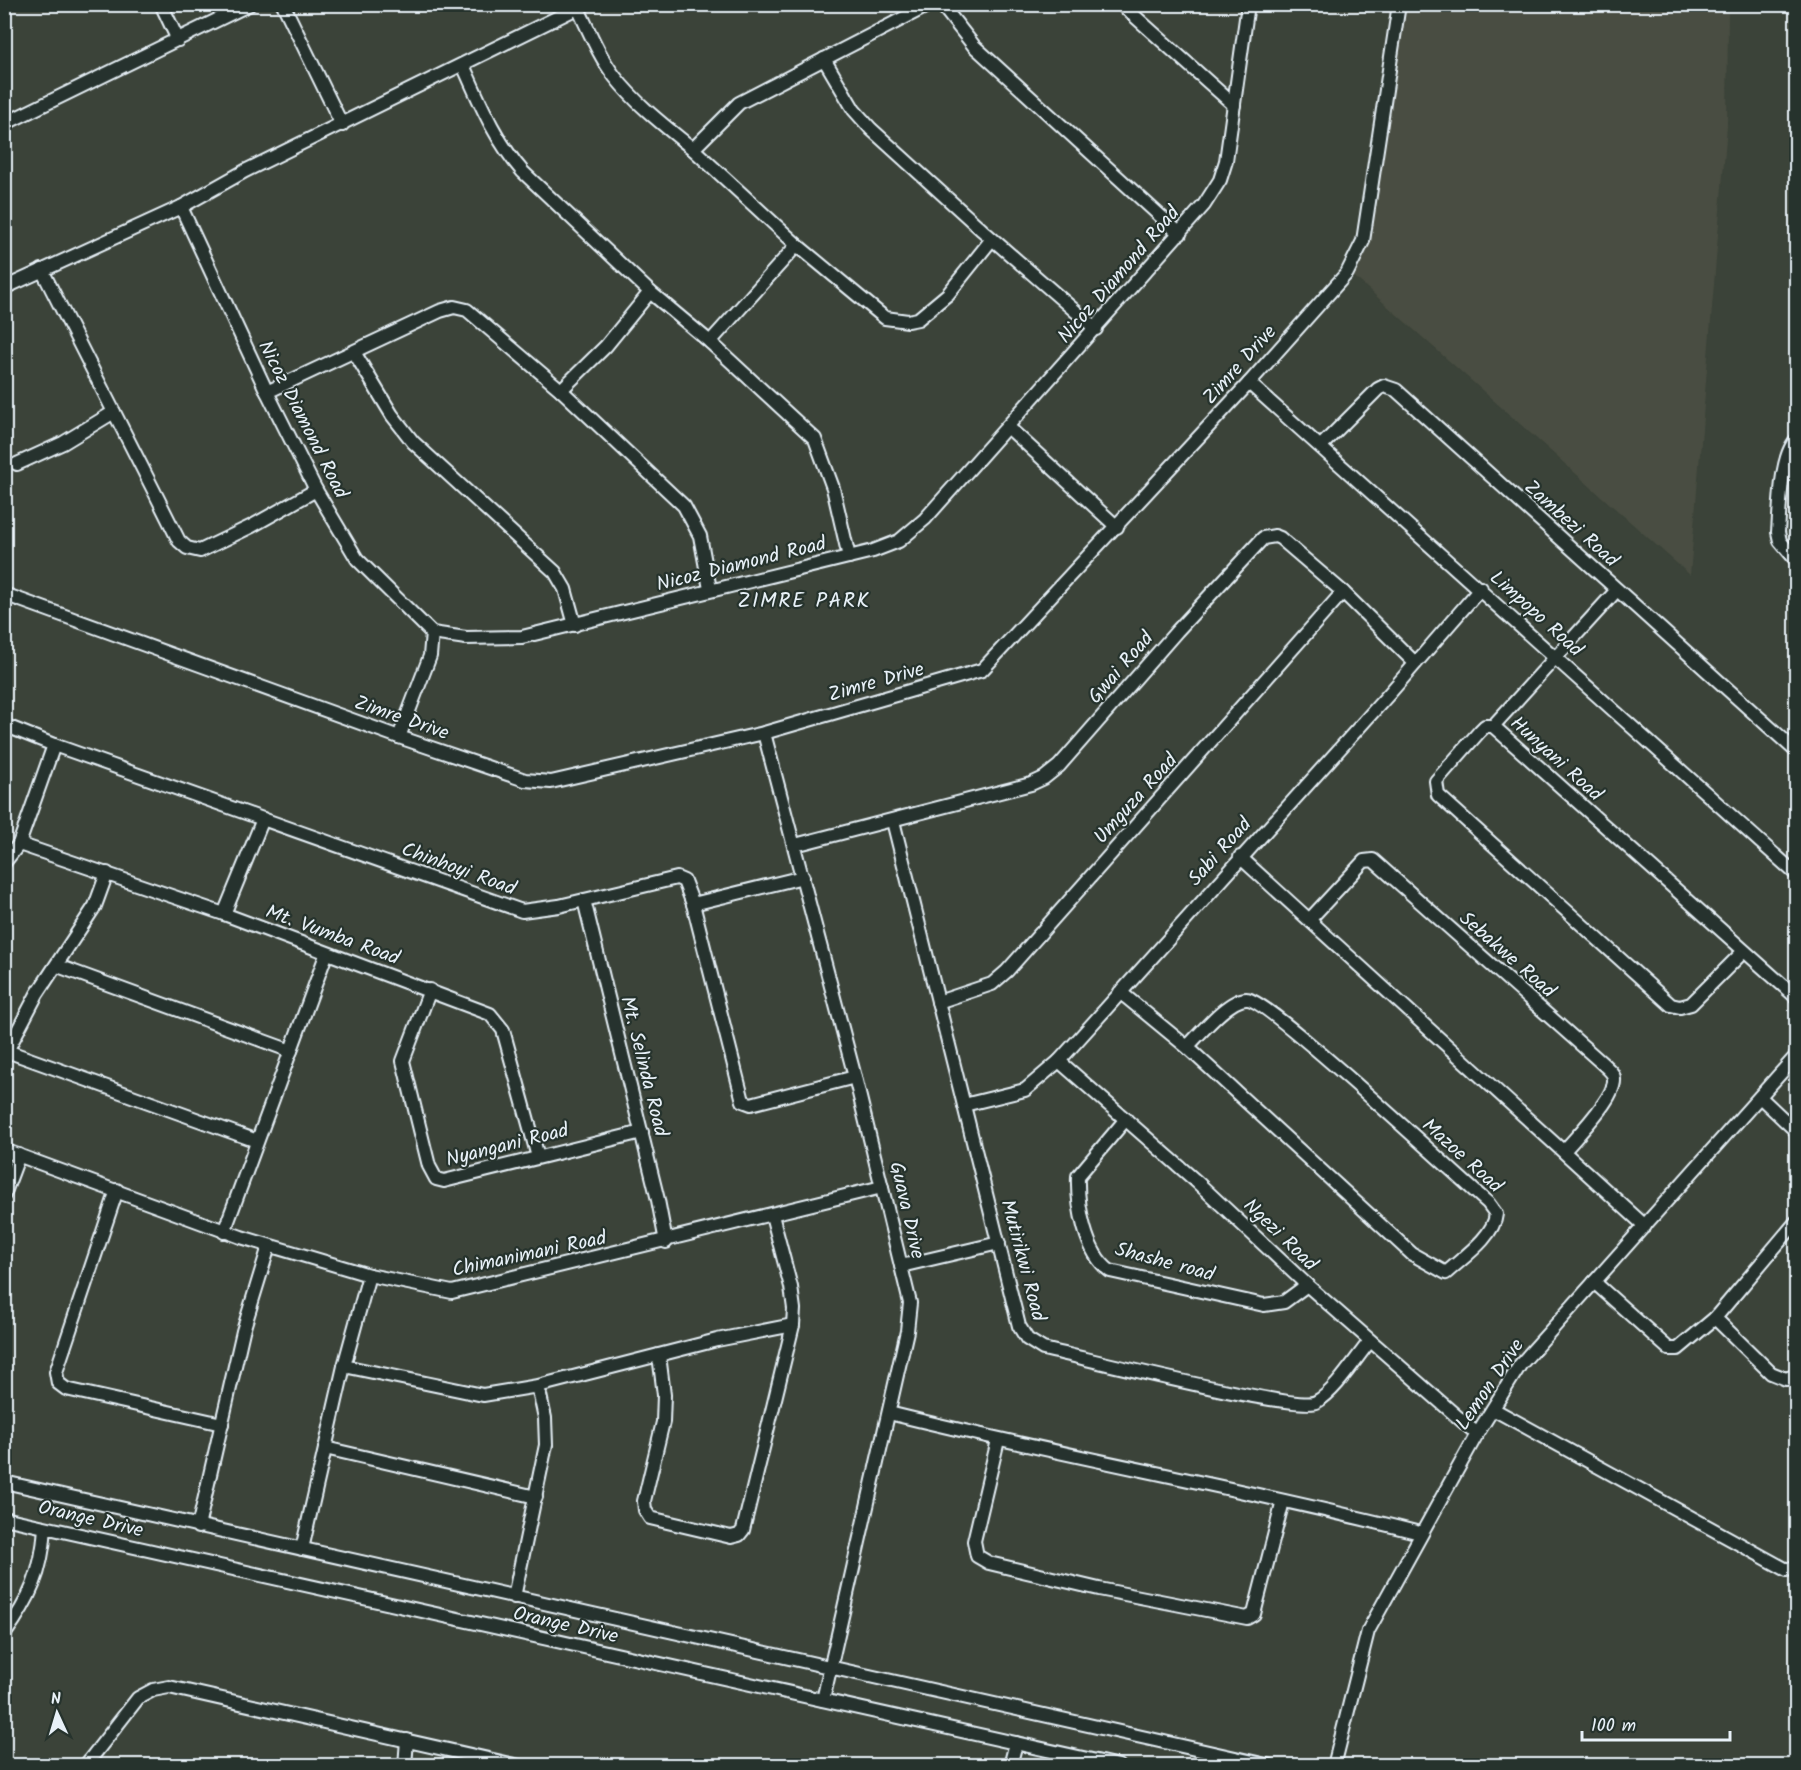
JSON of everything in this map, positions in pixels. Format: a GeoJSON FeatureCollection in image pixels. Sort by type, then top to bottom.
{"type":"FeatureCollection","features":[{"type":"Feature","properties":{"kind":"street"},"geometry":{"type":"LineString","coordinates":[[161,4],[178,40]]}},
{"type":"Feature","properties":{"kind":"street"},"geometry":{"type":"LineString","coordinates":[[4,124],[250,4]]}},
{"type":"Feature","properties":{"kind":"street"},"geometry":{"type":"LineString","coordinates":[[283,4],[342,125]]}},
{"type":"Feature","properties":{"kind":"street"},"geometry":{"type":"LineString","coordinates":[[693,149],[740,103],[931,4]]}},
{"type":"Feature","properties":{"kind":"street"},"geometry":{"type":"LineString","coordinates":[[941,4],[974,46],[1180,234]]}},
{"type":"Feature","properties":{"kind":"street"},"geometry":{"type":"LineString","coordinates":[[1121,4],[1234,105]]}},
{"type":"Feature","properties":{"kind":"street","name":"Nicoz Diamond Road"},"geometry":{"type":"LineString","coordinates":[[181,207],[267,392],[316,490],[357,559],[432,633],[466,638],[522,637],[710,589],[873,551],[908,534],[1008,427],[1180,234],[1220,180],[1226,161],[1248,4]]}},
{"type":"Feature","properties":{"kind":"street","name":"Zimre Drive"},"geometry":{"type":"LineString","coordinates":[[4,594],[399,737],[525,780],[551,782],[764,733],[982,670],[1117,527],[1347,273],[1363,241],[1399,4]]}},
{"type":"Feature","properties":{"kind":"street"},"geometry":{"type":"LineString","coordinates":[[4,288],[181,207],[245,171],[581,6],[599,51],[615,76],[632,96],[797,245],[885,318],[908,321],[918,319],[948,294],[992,239]]}},
{"type":"Feature","properties":{"kind":"street"},"geometry":{"type":"LineString","coordinates":[[824,59],[860,116],[992,239],[1096,329]]}},
{"type":"Feature","properties":{"kind":"street"},"geometry":{"type":"LineString","coordinates":[[463,65],[507,153],[650,292],[710,342],[815,439],[833,488],[849,557]]}},
{"type":"Feature","properties":{"kind":"street"},"geometry":{"type":"LineString","coordinates":[[710,342],[797,245]]}},
{"type":"Feature","properties":{"kind":"street"},"geometry":{"type":"LineString","coordinates":[[42,270],[179,541],[187,548],[200,551],[252,526],[316,490]]}},
{"type":"Feature","properties":{"kind":"street"},"geometry":{"type":"LineString","coordinates":[[561,390],[606,346],[650,292]]}},
{"type":"Feature","properties":{"kind":"street"},"geometry":{"type":"LineString","coordinates":[[267,392],[440,311],[454,307],[466,310],[561,390],[684,506],[700,536],[710,589]]}},
{"type":"Feature","properties":{"kind":"street"},"geometry":{"type":"LineString","coordinates":[[354,352],[392,415],[413,441],[555,572],[565,589],[575,625]]}},
{"type":"Feature","properties":{"kind":"street","name":"Limpopo Road"},"geometry":{"type":"LineString","coordinates":[[1249,382],[1797,874]]}},
{"type":"Feature","properties":{"kind":"street","name":"Zambezi Road"},"geometry":{"type":"LineString","coordinates":[[1321,446],[1378,388],[1391,387],[1797,751]]}},
{"type":"Feature","properties":{"kind":"street"},"geometry":{"type":"LineString","coordinates":[[17,464],[63,443],[114,412]]}},
{"type":"Feature","properties":{"kind":"street"},"geometry":{"type":"LineString","coordinates":[[1008,427],[1117,527]]}},
{"type":"Feature","properties":{"kind":"street"},"geometry":{"type":"LineString","coordinates":[[1797,440],[1791,445],[1786,461],[1778,532],[1780,541],[1797,560]]}},
{"type":"Feature","properties":{"kind":"street","name":"Gwai Road"},"geometry":{"type":"LineString","coordinates":[[795,845],[893,821],[1044,778],[1059,766],[1177,631],[1263,538],[1280,538],[1343,592],[1414,662]]}},
{"type":"Feature","properties":{"kind":"street","name":"Sabi Road"},"geometry":{"type":"LineString","coordinates":[[964,1106],[1025,1090],[1059,1061],[1481,588]]}},
{"type":"Feature","properties":{"kind":"street"},"geometry":{"type":"LineString","coordinates":[[1492,726],[1617,590]]}},
{"type":"Feature","properties":{"kind":"street","name":"Umguza Road"},"geometry":{"type":"LineString","coordinates":[[938,1002],[992,984],[1007,971],[1343,592]]}},
{"type":"Feature","properties":{"kind":"street"},"geometry":{"type":"LineString","coordinates":[[399,737],[429,656],[432,633]]}},
{"type":"Feature","properties":{"kind":"street","name":"Chinhoyi Road"},"geometry":{"type":"LineString","coordinates":[[4,725],[54,745],[522,911],[584,900],[677,878],[687,885],[693,904],[743,1101],[752,1104],[855,1077]]}},
{"type":"Feature","properties":{"kind":"street","name":"Hunyani Road"},"geometry":{"type":"LineString","coordinates":[[1744,951],[1692,1004],[1680,1007],[1671,1005],[1438,795],[1436,781],[1442,771],[1479,730],[1485,726],[1492,726],[1797,998]]}},
{"type":"Feature","properties":{"kind":"street","name":"Guava Drive"},"geometry":{"type":"LineString","coordinates":[[764,733],[855,1077],[901,1266],[910,1315],[823,1700]]}},
{"type":"Feature","properties":{"kind":"street"},"geometry":{"type":"LineString","coordinates":[[4,863],[19,844],[54,745]]}},
{"type":"Feature","properties":{"kind":"street"},"geometry":{"type":"LineString","coordinates":[[224,914],[263,819]]}},
{"type":"Feature","properties":{"kind":"street","name":"Mutirikwi Road"},"geometry":{"type":"LineString","coordinates":[[893,821],[1021,1331],[1027,1339],[1043,1349],[1247,1395],[1303,1404],[1315,1402],[1326,1395],[1370,1341]]}},
{"type":"Feature","properties":{"kind":"street","name":"Mt. Vumba Road"},"geometry":{"type":"LineString","coordinates":[[19,844],[224,914],[326,955],[430,990],[490,1014],[502,1030],[538,1157]]}},
{"type":"Feature","properties":{"kind":"street"},"geometry":{"type":"LineString","coordinates":[[1240,857],[1645,1226]]}},
{"type":"Feature","properties":{"kind":"street","name":"Sebakwe Road"},"geometry":{"type":"LineString","coordinates":[[1310,919],[1364,861],[1373,860],[1603,1064],[1613,1074],[1614,1087],[1607,1100],[1564,1151]]}},
{"type":"Feature","properties":{"kind":"street"},"geometry":{"type":"LineString","coordinates":[[107,873],[95,906],[58,966],[37,994],[5,1051],[257,1141]]}},
{"type":"Feature","properties":{"kind":"street"},"geometry":{"type":"LineString","coordinates":[[693,904],[803,877]]}},
{"type":"Feature","properties":{"kind":"street","name":"Mt. Selinda Road"},"geometry":{"type":"LineString","coordinates":[[584,900],[642,1132],[666,1242]]}},
{"type":"Feature","properties":{"kind":"street"},"geometry":{"type":"LineString","coordinates":[[224,1232],[326,955]]}},
{"type":"Feature","properties":{"kind":"street"},"geometry":{"type":"LineString","coordinates":[[58,966],[291,1051]]}},
{"type":"Feature","properties":{"kind":"street","name":"Nyangani Road"},"geometry":{"type":"LineString","coordinates":[[430,990],[403,1061],[434,1178],[444,1180],[642,1132]]}},
{"type":"Feature","properties":{"kind":"street","name":"Mazoe Road"},"geometry":{"type":"LineString","coordinates":[[1120,992],[1187,1047],[1365,1213],[1425,1263],[1446,1273],[1494,1224],[1496,1214],[1488,1203],[1301,1037],[1255,1000],[1241,999],[1231,1005],[1187,1047]]}},
{"type":"Feature","properties":{"kind":"street","name":"Lemon Drive"},"geometry":{"type":"LineString","coordinates":[[1334,1766],[1368,1631],[1420,1533],[1520,1365],[1797,1056]]}},
{"type":"Feature","properties":{"kind":"street","name":"Ngezi Road"},"geometry":{"type":"LineString","coordinates":[[1059,1061],[1276,1254],[1307,1285],[1477,1434]]}},
{"type":"Feature","properties":{"kind":"street"},"geometry":{"type":"LineString","coordinates":[[1760,1097],[1797,1131]]}},
{"type":"Feature","properties":{"kind":"street","name":"Shashe road"},"geometry":{"type":"LineString","coordinates":[[1126,1119],[1078,1176],[1083,1216],[1095,1256],[1100,1263],[1110,1270],[1264,1305],[1284,1302],[1307,1285]]}},
{"type":"Feature","properties":{"kind":"street","name":"Chimanimani Road"},"geometry":{"type":"LineString","coordinates":[[4,1150],[117,1190],[224,1232],[369,1275],[453,1292],[666,1242],[882,1187]]}},
{"type":"Feature","properties":{"kind":"street"},"geometry":{"type":"LineString","coordinates":[[4,1195],[19,1155]]}},
{"type":"Feature","properties":{"kind":"street"},"geometry":{"type":"LineString","coordinates":[[117,1190],[56,1372],[58,1383],[66,1389],[222,1424]]}},
{"type":"Feature","properties":{"kind":"street"},"geometry":{"type":"LineString","coordinates":[[659,1355],[664,1395],[663,1422],[644,1501],[645,1510],[650,1518],[731,1537],[739,1535],[743,1530],[793,1325],[791,1287],[772,1215]]}},
{"type":"Feature","properties":{"kind":"street"},"geometry":{"type":"LineString","coordinates":[[1594,1282],[1673,1350],[1684,1346],[1715,1318],[1797,1222]]}},
{"type":"Feature","properties":{"kind":"street"},"geometry":{"type":"LineString","coordinates":[[901,1266],[999,1243]]}},
{"type":"Feature","properties":{"kind":"street"},"geometry":{"type":"LineString","coordinates":[[198,1527],[243,1331],[269,1246]]}},
{"type":"Feature","properties":{"kind":"street"},"geometry":{"type":"LineString","coordinates":[[302,1550],[344,1366],[369,1275]]}},
{"type":"Feature","properties":{"kind":"street"},"geometry":{"type":"LineString","coordinates":[[1715,1318],[1771,1373],[1786,1379],[1797,1375]]}},
{"type":"Feature","properties":{"kind":"street"},"geometry":{"type":"LineString","coordinates":[[344,1366],[475,1394],[538,1386],[659,1355],[793,1325]]}},
{"type":"Feature","properties":{"kind":"street"},"geometry":{"type":"LineString","coordinates":[[514,1597],[546,1445],[545,1418],[538,1386]]}},
{"type":"Feature","properties":{"kind":"street"},"geometry":{"type":"LineString","coordinates":[[1493,1409],[1787,1570],[1797,1566]]}},
{"type":"Feature","properties":{"kind":"street"},"geometry":{"type":"LineString","coordinates":[[889,1413],[998,1440],[1420,1533]]}},
{"type":"Feature","properties":{"kind":"street"},"geometry":{"type":"LineString","coordinates":[[998,1440],[974,1541],[977,1556],[990,1563],[1099,1589],[1247,1618],[1254,1614],[1283,1501]]}},
{"type":"Feature","properties":{"kind":"street"},"geometry":{"type":"LineString","coordinates":[[325,1448],[536,1497]]}},
{"type":"Feature","properties":{"kind":"street"},"geometry":{"type":"LineString","coordinates":[[4,1482],[1271,1766]]}},
{"type":"Feature","properties":{"kind":"street","name":"Orange Drive"},"geometry":{"type":"LineString","coordinates":[[4,1518],[1119,1766]]}},
{"type":"Feature","properties":{"kind":"street"},"geometry":{"type":"LineString","coordinates":[[4,1635],[36,1584],[43,1554],[45,1528]]}},
{"type":"Feature","properties":{"kind":"street"},"geometry":{"type":"LineString","coordinates":[[85,1766],[138,1698],[153,1690],[169,1687],[519,1766]]}},
{"type":"Feature","properties":{"kind":"street"},"geometry":{"type":"LineString","coordinates":[[405,1766],[407,1740]]}},
{"type":"Feature","properties":{"kind":"street"},"geometry":{"type":"LineString","coordinates":[[1011,1766],[1016,1743]]}},
{"type":"Feature","properties":{"kind":"shaded area"},"geometry":{"type":"Polygon","coordinates":[[[1396,5],[1728,5],[1727,125],[1690,575],[1348,271],[1364,245],[1396,5]]]}},
{"type":"Feature","properties":{"kind":"district","name":"ZIMRE PARK"},"geometry":{"type":"Point","coordinates":[804,600]}}]}
